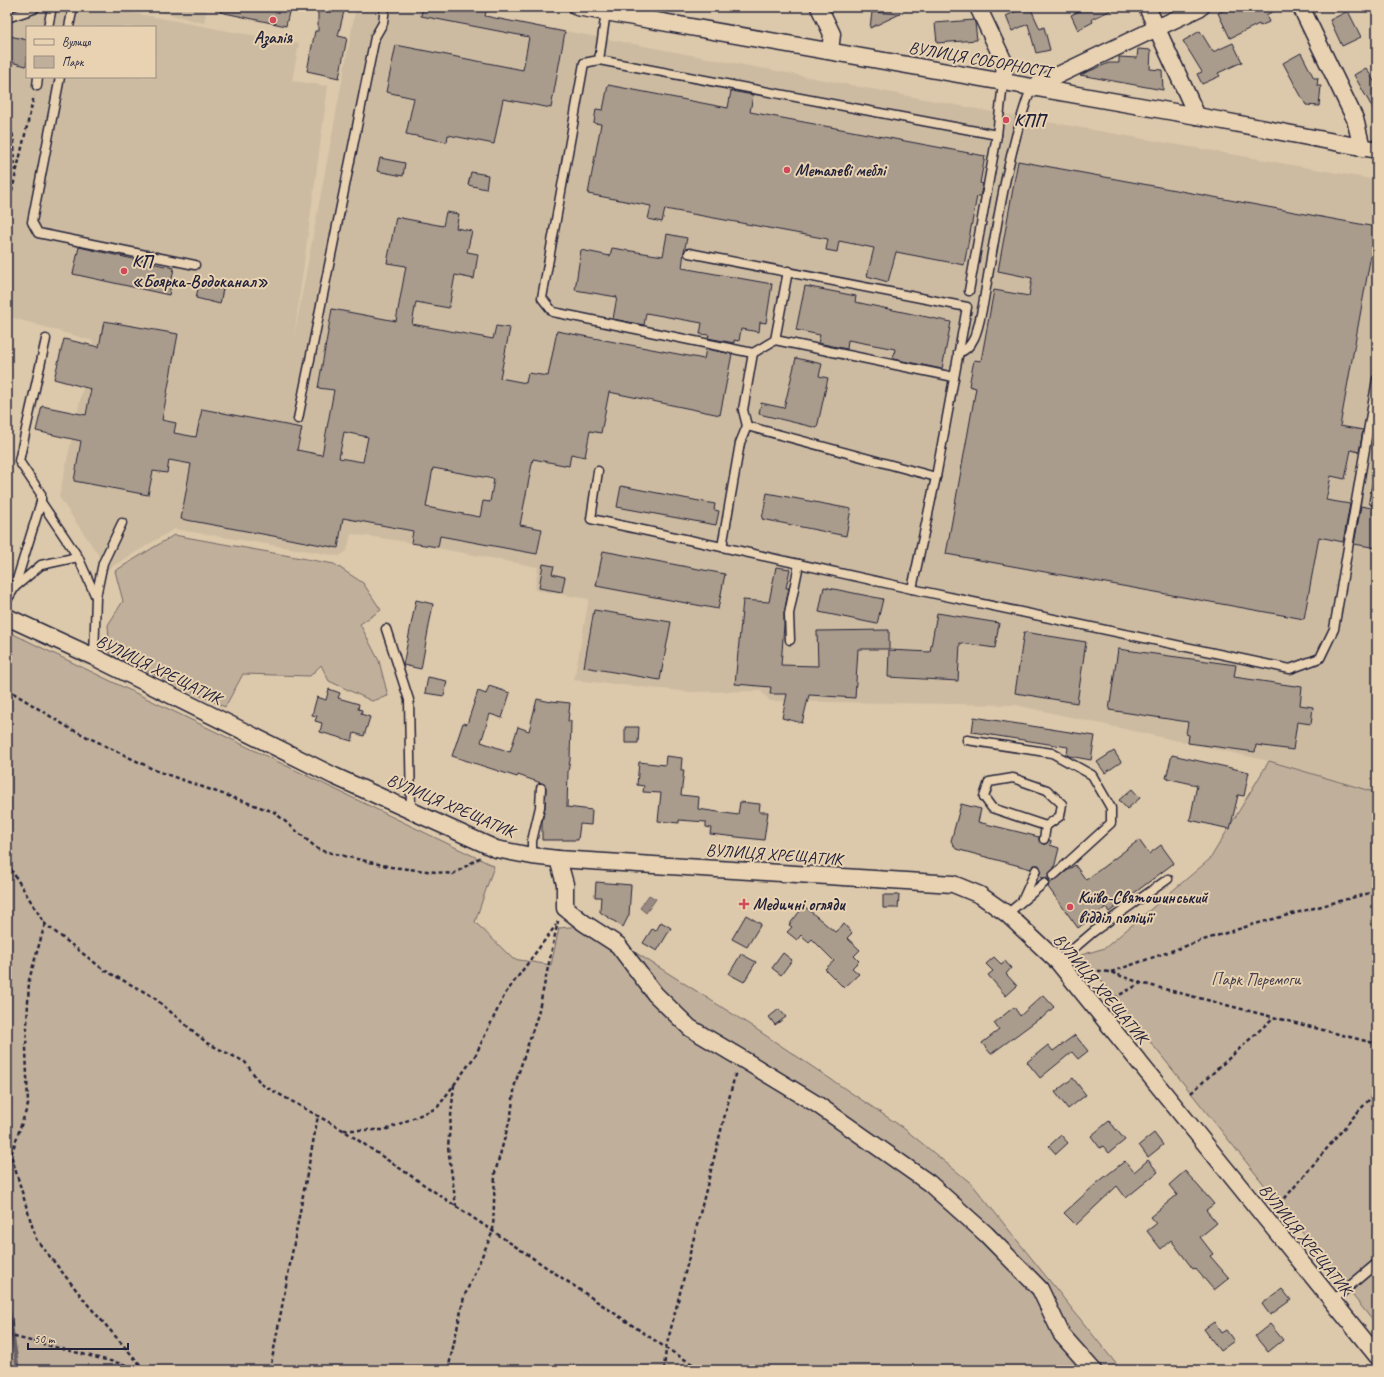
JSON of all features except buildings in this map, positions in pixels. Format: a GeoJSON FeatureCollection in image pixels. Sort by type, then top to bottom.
{"type":"FeatureCollection","features":[{"type":"Feature","properties":{"kind":"street","name":"ВУЛИЦЯ СОБОРНОСТІ"},"geometry":{"type":"LineString","coordinates":[[577,7],[606,12],[662,14],[830,51],[1031,88],[1197,116],[1369,149]]}},
{"type":"Feature","properties":{"kind":"street"},"geometry":{"type":"LineString","coordinates":[[819,7],[832,34],[830,51]]}},
{"type":"Feature","properties":{"kind":"street"},"geometry":{"type":"LineString","coordinates":[[978,7],[1005,64],[1003,83]]}},
{"type":"Feature","properties":{"kind":"street"},"geometry":{"type":"LineString","coordinates":[[1147,7],[1197,116]]}},
{"type":"Feature","properties":{"kind":"street"},"geometry":{"type":"LineString","coordinates":[[1031,88],[1201,7]]}},
{"type":"Feature","properties":{"kind":"street"},"geometry":{"type":"LineString","coordinates":[[1300,7],[1369,149]]}},
{"type":"Feature","properties":{"kind":"street","name":"ВУЛИЦЯ ХРЕЩАТИК"},"geometry":{"type":"LineString","coordinates":[[7,617],[94,657],[327,772],[496,848],[532,856],[953,884],[980,895],[1007,914],[1058,962],[1377,1356]]}},
{"type":"Feature","properties":{"kind":"street"},"geometry":{"type":"LineString","coordinates":[[558,858],[565,884],[566,908],[584,923],[618,945],[654,994],[690,1028],[818,1105],[935,1188],[986,1234],[1040,1289],[1062,1335],[1093,1370]]}},
{"type":"Feature","properties":{"kind":"lane"},"geometry":{"type":"LineString","coordinates":[[7,18],[20,10],[34,9],[34,7]]}},
{"type":"Feature","properties":{"kind":"lane"},"geometry":{"type":"LineString","coordinates":[[48,26],[52,7]]}},
{"type":"Feature","properties":{"kind":"lane"},"geometry":{"type":"LineString","coordinates":[[69,26],[73,7]]}},
{"type":"Feature","properties":{"kind":"lane"},"geometry":{"type":"LineString","coordinates":[[298,419],[375,37],[383,23],[385,7]]}},
{"type":"Feature","properties":{"kind":"lane"},"geometry":{"type":"LineString","coordinates":[[599,60],[606,12]]}},
{"type":"Feature","properties":{"kind":"lane"},"geometry":{"type":"LineString","coordinates":[[954,377],[775,340],[753,354],[553,312],[542,298],[584,63],[599,60],[997,135]]}},
{"type":"Feature","properties":{"kind":"lane"},"geometry":{"type":"LineString","coordinates":[[37,86],[38,78]]}},
{"type":"Feature","properties":{"kind":"lane"},"geometry":{"type":"LineString","coordinates":[[60,78],[32,222],[38,233],[195,265]]}},
{"type":"Feature","properties":{"kind":"lane"},"geometry":{"type":"LineString","coordinates":[[969,291],[997,135],[1003,83]]}},
{"type":"Feature","properties":{"kind":"lane"},"geometry":{"type":"LineString","coordinates":[[958,354],[964,352],[970,347],[979,323],[1004,183],[1024,107],[1031,88]]}},
{"type":"Feature","properties":{"kind":"lane"},"geometry":{"type":"LineString","coordinates":[[689,253],[788,271],[967,307],[936,477],[912,589]]}},
{"type":"Feature","properties":{"kind":"lane"},"geometry":{"type":"LineString","coordinates":[[775,340],[788,271]]}},
{"type":"Feature","properties":{"kind":"lane"},"geometry":{"type":"LineString","coordinates":[[7,600],[15,587],[41,502],[41,494],[19,461],[46,338]]}},
{"type":"Feature","properties":{"kind":"lane"},"geometry":{"type":"LineString","coordinates":[[722,547],[740,443],[747,426],[743,410],[753,354]]}},
{"type":"Feature","properties":{"kind":"lane"},"geometry":{"type":"LineString","coordinates":[[598,471],[591,519],[1290,669],[1320,658],[1334,629],[1377,379]]}},
{"type":"Feature","properties":{"kind":"lane"},"geometry":{"type":"LineString","coordinates":[[747,426],[936,477]]}},
{"type":"Feature","properties":{"kind":"lane"},"geometry":{"type":"LineString","coordinates":[[1374,501],[1377,484]]}},
{"type":"Feature","properties":{"kind":"lane"},"geometry":{"type":"LineString","coordinates":[[41,502],[78,557],[96,597]]}},
{"type":"Feature","properties":{"kind":"lane"},"geometry":{"type":"LineString","coordinates":[[94,657],[96,597],[103,563],[122,523]]}},
{"type":"Feature","properties":{"kind":"lane"},"geometry":{"type":"LineString","coordinates":[[15,587],[41,565],[78,557]]}},
{"type":"Feature","properties":{"kind":"lane"},"geometry":{"type":"LineString","coordinates":[[790,640],[789,614],[799,564]]}},
{"type":"Feature","properties":{"kind":"lane"},"geometry":{"type":"LineString","coordinates":[[386,629],[408,700],[411,810]]}},
{"type":"Feature","properties":{"kind":"lane"},"geometry":{"type":"LineString","coordinates":[[967,740],[1052,753],[1092,775],[1111,808],[1111,823],[1053,876]]}},
{"type":"Feature","properties":{"kind":"lane"},"geometry":{"type":"LineString","coordinates":[[1044,839],[1046,826],[1060,816],[1062,804],[1047,790],[1014,778],[989,782],[984,797],[992,808],[1046,826]]}},
{"type":"Feature","properties":{"kind":"lane"},"geometry":{"type":"LineString","coordinates":[[532,856],[532,841],[540,807],[541,788]]}},
{"type":"Feature","properties":{"kind":"lane"},"geometry":{"type":"LineString","coordinates":[[1022,901],[1036,870]]}},
{"type":"Feature","properties":{"kind":"lane"},"geometry":{"type":"LineString","coordinates":[[1058,962],[1092,932],[1168,879]]}},
{"type":"Feature","properties":{"kind":"lane"},"geometry":{"type":"LineString","coordinates":[[1007,914],[1044,883]]}},
{"type":"Feature","properties":{"kind":"lane"},"geometry":{"type":"LineString","coordinates":[[1332,1301],[1377,1263]]}},
{"type":"Feature","properties":{"kind":"path"},"geometry":{"type":"LineString","coordinates":[[7,212],[37,86]]}},
{"type":"Feature","properties":{"kind":"path"},"geometry":{"type":"LineString","coordinates":[[7,113],[14,140],[16,175]]}},
{"type":"Feature","properties":{"kind":"path"},"geometry":{"type":"LineString","coordinates":[[7,689],[68,728],[157,771],[274,812],[319,850],[391,867],[453,874],[496,848]]}},
{"type":"Feature","properties":{"kind":"path"},"geometry":{"type":"LineString","coordinates":[[7,863],[45,924],[104,970],[152,996],[207,1043],[245,1062],[260,1084],[343,1130],[666,1348],[702,1370]]}},
{"type":"Feature","properties":{"kind":"path"},"geometry":{"type":"LineString","coordinates":[[1110,972],[1255,924],[1377,891]]}},
{"type":"Feature","properties":{"kind":"path"},"geometry":{"type":"LineString","coordinates":[[343,1130],[385,1130],[437,1108],[475,1056],[505,994],[558,922],[566,908]]}},
{"type":"Feature","properties":{"kind":"path"},"geometry":{"type":"LineString","coordinates":[[448,1370],[464,1297],[493,1231],[495,1173],[511,1115],[515,1084],[540,1007],[558,922]]}},
{"type":"Feature","properties":{"kind":"path"},"geometry":{"type":"LineString","coordinates":[[45,924],[29,980],[26,1048],[28,1105],[11,1155],[36,1239],[89,1306],[145,1370]]}},
{"type":"Feature","properties":{"kind":"path"},"geometry":{"type":"LineString","coordinates":[[1091,970],[1110,972],[1141,983],[1377,1044]]}},
{"type":"Feature","properties":{"kind":"path"},"geometry":{"type":"LineString","coordinates":[[1114,998],[1141,983]]}},
{"type":"Feature","properties":{"kind":"path"},"geometry":{"type":"LineString","coordinates":[[1191,1093],[1274,1018]]}},
{"type":"Feature","properties":{"kind":"path"},"geometry":{"type":"LineString","coordinates":[[664,1370],[666,1348],[739,1057]]}},
{"type":"Feature","properties":{"kind":"path"},"geometry":{"type":"LineString","coordinates":[[454,1085],[448,1147],[456,1206]]}},
{"type":"Feature","properties":{"kind":"path"},"geometry":{"type":"LineString","coordinates":[[1280,1204],[1377,1091]]}},
{"type":"Feature","properties":{"kind":"path"},"geometry":{"type":"LineString","coordinates":[[270,1370],[318,1116]]}},
{"type":"Feature","properties":{"kind":"path"},"geometry":{"type":"LineString","coordinates":[[7,1335],[145,1370]]}},
{"type":"Feature","properties":{"kind":"shaded area"},"geometry":{"type":"Polygon","coordinates":[[[7,7],[103,7],[299,43],[292,81],[328,86],[294,337],[356,7],[437,7],[456,11],[457,7],[487,7],[486,16],[1003,114],[1377,180],[1377,793],[1269,761],[1016,705],[770,701],[761,691],[691,692],[574,680],[589,599],[535,590],[538,567],[395,540],[351,534],[347,551],[339,556],[174,529],[108,569],[59,497],[93,341],[7,316],[7,7]]]}},
{"type":"Feature","properties":{"kind":"shaded area"},"geometry":{"type":"Polygon","coordinates":[[[157,7],[207,7],[204,23],[156,11],[157,7]]]}},
{"type":"Feature","properties":{"kind":"shaded area"},"geometry":{"type":"Polygon","coordinates":[[[649,895],[656,899],[646,913],[640,908],[649,895]]]}},
{"type":"Feature","properties":{"kind":"green space"},"geometry":{"type":"Polygon","coordinates":[[[174,535],[334,564],[363,583],[381,610],[360,624],[379,661],[388,696],[372,701],[329,681],[321,665],[310,676],[243,674],[225,707],[110,654],[108,625],[123,601],[115,571],[174,535]]]}},
{"type":"Feature","properties":{"kind":"green space"},"geometry":{"type":"Polygon","coordinates":[[[7,631],[494,866],[475,922],[513,959],[551,965],[559,928],[592,925],[750,1025],[902,1127],[972,1184],[1121,1370],[7,1370],[7,631]]]}},
{"type":"Feature","properties":{"kind":"green space","name":"Парк Перемоги"},"geometry":{"type":"Polygon","coordinates":[[[1269,761],[1377,793],[1377,1326],[1081,955],[1105,948],[1210,859],[1269,761]]]}},
{"type":"Feature","properties":{"kind":"waterway"},"geometry":{"type":"LineString","coordinates":[[7,1300],[18,1370]]}},
{"type":"Feature","properties":{"kind":"place","name":"Азалія"},"geometry":{"type":"Point","coordinates":[273,20]}},
{"type":"Feature","properties":{"kind":"place","name":"КПП"},"geometry":{"type":"Point","coordinates":[1006,120]}},
{"type":"Feature","properties":{"kind":"place","name":"Металеві меблі"},"geometry":{"type":"Point","coordinates":[787,170]}},
{"type":"Feature","properties":{"kind":"place","name":"КП «Боярка-Водоканал»"},"geometry":{"type":"Point","coordinates":[124,271]}},
{"type":"Feature","properties":{"kind":"place","name":"Медичні огляди"},"geometry":{"type":"Point","coordinates":[744,904]}},
{"type":"Feature","properties":{"kind":"place","name":"Київо-Святошинський відділ поліції"},"geometry":{"type":"Point","coordinates":[1070,907]}}]}
